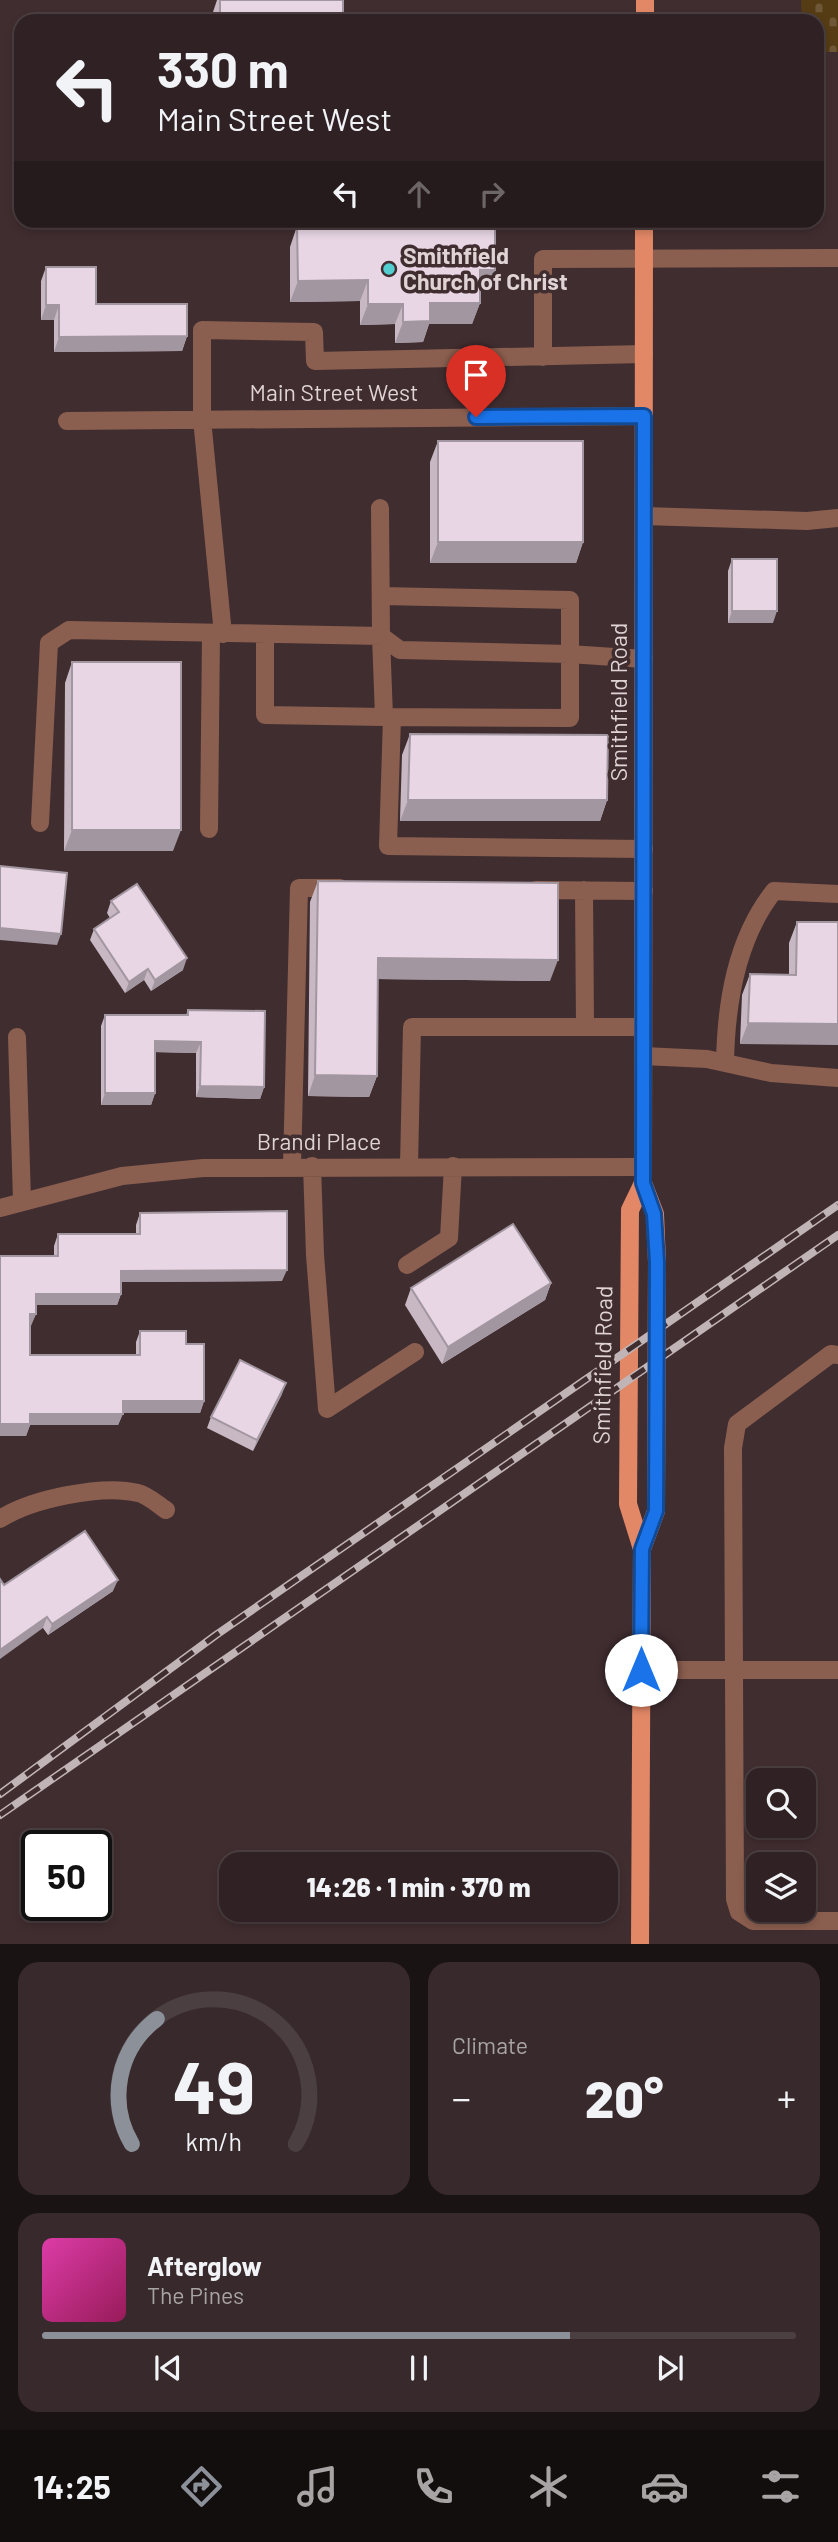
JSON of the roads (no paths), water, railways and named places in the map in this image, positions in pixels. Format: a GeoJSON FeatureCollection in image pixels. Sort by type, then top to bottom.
{"type":"FeatureCollection","features":[{"type":"Feature","properties":{"kind":"main road","name":"Smithfield Road"},"geometry":{"type":"LineString","coordinates":[[642,1549],[656,1511],[657,1262],[654,1214],[643,1175],[645,228]]}},
{"type":"Feature","properties":{"kind":"main road","name":"Smithfield Road"},"geometry":{"type":"LineString","coordinates":[[640,1944],[642,1549],[628,1504],[627,1452],[630,1210],[643,1175]]}},
{"type":"Feature","properties":{"kind":"street"},"geometry":{"type":"LineString","coordinates":[[542,357],[543,259],[838,258]]}},
{"type":"Feature","properties":{"kind":"street"},"geometry":{"type":"LineString","coordinates":[[209,829],[217,634],[202,419],[202,330],[314,332],[315,361],[644,354]]}},
{"type":"Feature","properties":{"kind":"street","name":"Main Street West"},"geometry":{"type":"LineString","coordinates":[[67,421],[644,416]]}},
{"type":"Feature","properties":{"kind":"street"},"geometry":{"type":"LineString","coordinates":[[380,508],[382,636],[388,717],[388,846],[644,849]]}},
{"type":"Feature","properties":{"kind":"street"},"geometry":{"type":"LineString","coordinates":[[644,516],[807,521],[838,518]]}},
{"type":"Feature","properties":{"kind":"street"},"geometry":{"type":"LineString","coordinates":[[265,635],[265,715],[570,718],[570,600],[382,596]]}},
{"type":"Feature","properties":{"kind":"street"},"geometry":{"type":"LineString","coordinates":[[40,823],[49,643],[69,630],[382,636],[400,650],[569,654],[644,659]]}},
{"type":"Feature","properties":{"kind":"street"},"geometry":{"type":"LineString","coordinates":[[292,1166],[299,888],[354,888]]}},
{"type":"Feature","properties":{"kind":"street"},"geometry":{"type":"LineString","coordinates":[[516,890],[644,891]]}},
{"type":"Feature","properties":{"kind":"street"},"geometry":{"type":"LineString","coordinates":[[584,890],[585,1027]]}},
{"type":"Feature","properties":{"kind":"street"},"geometry":{"type":"LineString","coordinates":[[725,1063],[732,988],[757,912],[774,891],[838,894]]}},
{"type":"Feature","properties":{"kind":"street"},"geometry":{"type":"LineString","coordinates":[[409,1166],[412,1027],[643,1027]]}},
{"type":"Feature","properties":{"kind":"street"},"geometry":{"type":"LineString","coordinates":[[17,1037],[22,1200]]}},
{"type":"Feature","properties":{"kind":"street"},"geometry":{"type":"LineString","coordinates":[[643,1056],[706,1059],[771,1073],[838,1078]]}},
{"type":"Feature","properties":{"kind":"street"},"geometry":{"type":"LineString","coordinates":[[312,1166],[315,1255],[327,1409],[415,1352]]}},
{"type":"Feature","properties":{"kind":"street"},"geometry":{"type":"LineString","coordinates":[[407,1265],[449,1238],[453,1166]]}},
{"type":"Feature","properties":{"kind":"street","name":"Brandi Place"},"geometry":{"type":"LineString","coordinates":[[0,1208],[22,1200],[122,1176],[203,1168],[453,1166],[643,1175]]}},
{"type":"Feature","properties":{"kind":"street"},"geometry":{"type":"LineString","coordinates":[[838,1355],[831,1354],[813,1366],[737,1424],[734,1434],[733,1670],[735,1899],[739,1912],[753,1921],[838,1921]]}},
{"type":"Feature","properties":{"kind":"street"},"geometry":{"type":"LineString","coordinates":[[0,1519],[57,1497],[102,1492],[139,1493],[166,1510]]}},
{"type":"Feature","properties":{"kind":"street"},"geometry":{"type":"LineString","coordinates":[[641,1670],[838,1670]]}},
{"type":"Feature","properties":{"kind":"railway"},"geometry":{"type":"LineString","coordinates":[[0,1794],[216,1635],[838,1205]]}},
{"type":"Feature","properties":{"kind":"railway"},"geometry":{"type":"LineString","coordinates":[[0,1815],[838,1235]]}},
{"type":"Feature","properties":{"kind":"place","name":"Smithfield Church of Christ"},"geometry":{"type":"Point","coordinates":[389,269]}}]}
